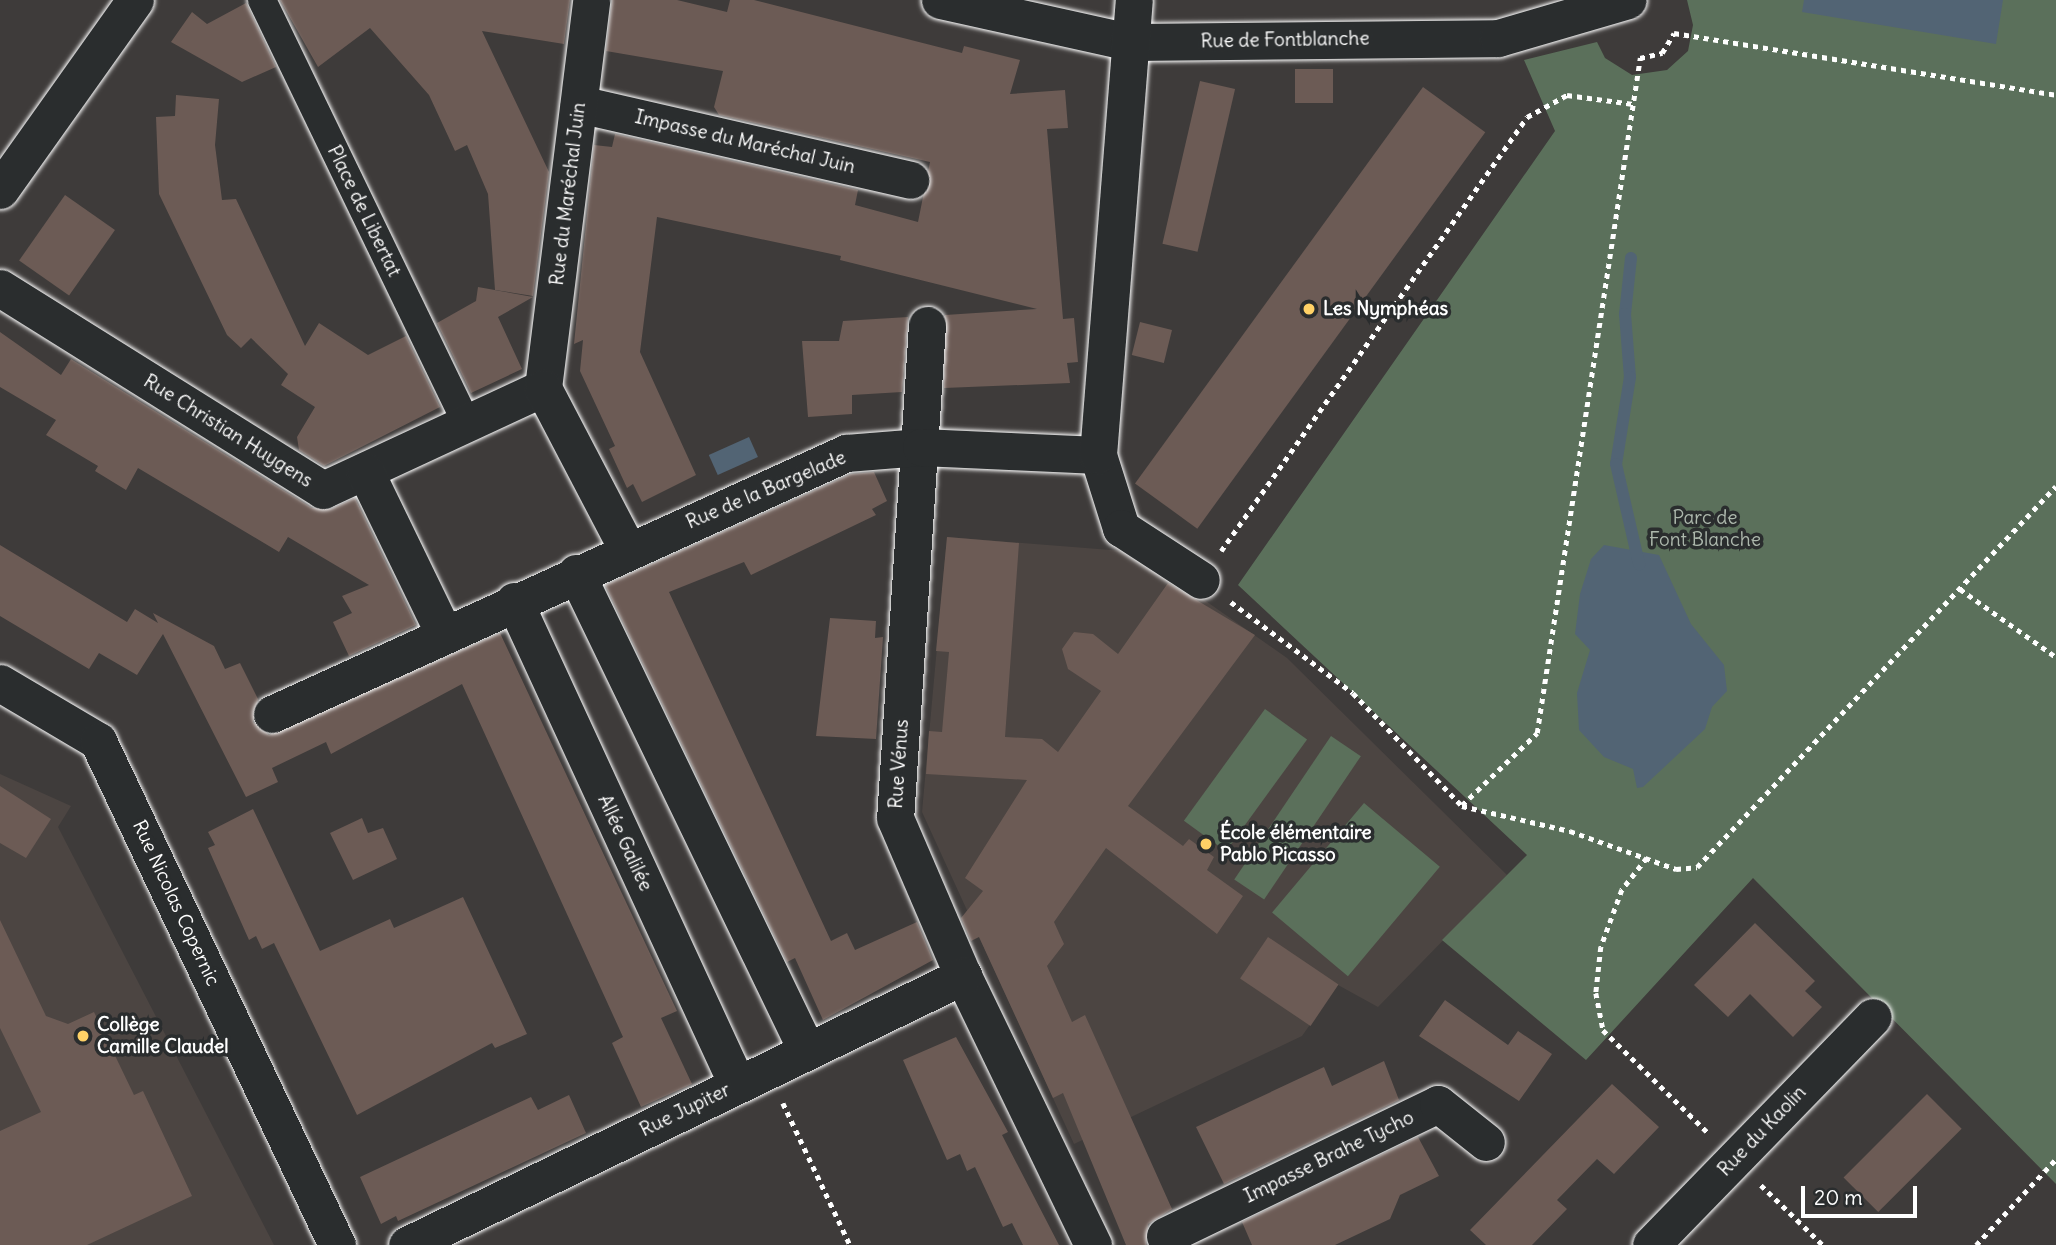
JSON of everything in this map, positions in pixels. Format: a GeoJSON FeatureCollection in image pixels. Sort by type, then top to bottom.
{"type":"FeatureCollection","features":[{"type":"Feature","properties":{"kind":"street"},"geometry":{"type":"LineString","coordinates":[[0,190],[135,0]]}},
{"type":"Feature","properties":{"kind":"street","name":"Place de Libertat"},"geometry":{"type":"LineString","coordinates":[[262,0],[466,422]]}},
{"type":"Feature","properties":{"kind":"street","name":"Rue du Maréchal Juin"},"geometry":{"type":"LineString","coordinates":[[543,388],[592,0]]}},
{"type":"Feature","properties":{"kind":"street","name":"Rue de Fontblanche"},"geometry":{"type":"LineString","coordinates":[[940,0],[1129,42],[1498,38],[1628,0]]}},
{"type":"Feature","properties":{"kind":"street"},"geometry":{"type":"LineString","coordinates":[[1134,0],[1098,455],[1121,528],[1201,580]]}},
{"type":"Feature","properties":{"kind":"street","name":"Impasse du Maréchal Juin"},"geometry":{"type":"LineString","coordinates":[[579,104],[910,180]]}},
{"type":"Feature","properties":{"kind":"street","name":"Rue Christian Huygens"},"geometry":{"type":"LineString","coordinates":[[0,288],[323,490],[466,422]]}},
{"type":"Feature","properties":{"kind":"street","name":"Rue Vénus"},"geometry":{"type":"LineString","coordinates":[[927,325],[895,818],[963,976],[1093,1245]]}},
{"type":"Feature","properties":{"kind":"street"},"geometry":{"type":"LineString","coordinates":[[466,422],[543,388],[627,549]]}},
{"type":"Feature","properties":{"kind":"street","name":"Rue de la Bargelade"},"geometry":{"type":"LineString","coordinates":[[271,714],[627,549],[846,453],[921,447],[1098,455]]}},
{"type":"Feature","properties":{"kind":"street"},"geometry":{"type":"LineString","coordinates":[[365,471],[444,634]]}},
{"type":"Feature","properties":{"kind":"street"},"geometry":{"type":"LineString","coordinates":[[576,573],[807,1051]]}},
{"type":"Feature","properties":{"kind":"street","name":"Allée Galilée"},"geometry":{"type":"LineString","coordinates":[[514,601],[752,1077]]}},
{"type":"Feature","properties":{"kind":"street","name":"Rue Nicolas Copernic"},"geometry":{"type":"LineString","coordinates":[[0,683],[98,741],[337,1245]]}},
{"type":"Feature","properties":{"kind":"street","name":"Rue Jupiter"},"geometry":{"type":"LineString","coordinates":[[407,1245],[963,976]]}},
{"type":"Feature","properties":{"kind":"street","name":"Rue du Kaolin"},"geometry":{"type":"LineString","coordinates":[[1651,1245],[1873,1017]]}},
{"type":"Feature","properties":{"kind":"street","name":"Impasse Brahe Tycho"},"geometry":{"type":"LineString","coordinates":[[1165,1236],[1438,1104],[1486,1142]]}},
{"type":"Feature","properties":{"kind":"path"},"geometry":{"type":"LineString","coordinates":[[1462,806],[1536,733],[1640,58],[1662,53],[1674,33],[2056,94]]}},
{"type":"Feature","properties":{"kind":"path"},"geometry":{"type":"LineString","coordinates":[[1633,104],[1567,95],[1527,117],[1201,580],[1353,693],[1462,806],[1647,858],[1676,869],[1697,867],[2056,486]]}},
{"type":"Feature","properties":{"kind":"path"},"geometry":{"type":"LineString","coordinates":[[1960,589],[2056,657]]}},
{"type":"Feature","properties":{"kind":"path"},"geometry":{"type":"LineString","coordinates":[[1647,858],[1622,890],[1601,947],[1595,993],[1603,1030],[1823,1245]]}},
{"type":"Feature","properties":{"kind":"path"},"geometry":{"type":"LineString","coordinates":[[752,1077],[850,1245]]}},
{"type":"Feature","properties":{"kind":"path"},"geometry":{"type":"LineString","coordinates":[[1976,1245],[2056,1159]]}},
{"type":"Feature","properties":{"kind":"shaded area","name":"École élémentaire Pablo Picasso"},"geometry":{"type":"Polygon","coordinates":[[[947,537],[1136,552],[1287,658],[1507,875],[1378,1007],[1338,985],[1302,1036],[1074,1144],[922,812],[947,537]]]}},
{"type":"Feature","properties":{"kind":"shaded area","name":"Collège Camille Claudel"},"geometry":{"type":"Polygon","coordinates":[[[0,774],[71,806],[58,827],[274,1245],[0,1245],[0,774]]]}},
{"type":"Feature","properties":{"kind":"green space","name":"Parc de Font Blanche"},"geometry":{"type":"Polygon","coordinates":[[[1687,0],[2056,0],[2056,1184],[1753,878],[1586,1060],[1442,940],[1527,855],[1238,585],[1555,131],[1524,60],[1597,42],[1605,58],[1632,75],[1667,70],[1688,51],[1693,25],[1687,0]]]}},
{"type":"Feature","properties":{"kind":"green space"},"geometry":{"type":"Polygon","coordinates":[[[1265,709],[1307,740],[1226,851],[1184,821],[1265,709]]]}},
{"type":"Feature","properties":{"kind":"green space"},"geometry":{"type":"Polygon","coordinates":[[[1331,736],[1361,756],[1264,900],[1234,879],[1331,736]]]}},
{"type":"Feature","properties":{"kind":"green space"},"geometry":{"type":"Polygon","coordinates":[[[1364,803],[1440,867],[1348,976],[1272,913],[1364,803]]]}},
{"type":"Feature","properties":{"kind":"water"},"geometry":{"type":"Polygon","coordinates":[[[1804,0],[2003,0],[1996,44],[1802,12],[1804,0]]]}},
{"type":"Feature","properties":{"kind":"water"},"geometry":{"type":"Polygon","coordinates":[[[749,437],[758,457],[718,475],[709,455],[749,437]]]}},
{"type":"Feature","properties":{"kind":"water"},"geometry":{"type":"Polygon","coordinates":[[[1604,545],[1659,555],[1691,624],[1724,665],[1727,691],[1712,707],[1705,729],[1643,787],[1637,788],[1633,769],[1604,757],[1579,730],[1577,693],[1590,650],[1575,634],[1580,594],[1591,559],[1604,545]]]}},
{"type":"Feature","properties":{"kind":"building"},"geometry":{"type":"Polygon","coordinates":[[[280,0],[570,0],[564,44],[482,31],[549,172],[533,296],[495,290],[488,194],[467,145],[455,151],[429,95],[370,28],[318,67],[280,0]]]}},
{"type":"Feature","properties":{"kind":"building"},"geometry":{"type":"Polygon","coordinates":[[[612,0],[677,0],[727,12],[730,0],[754,0],[962,53],[964,46],[1020,60],[1010,94],[1065,90],[1068,128],[1047,129],[1063,319],[1074,318],[1078,362],[1067,363],[1070,383],[944,388],[945,315],[1037,309],[840,260],[841,256],[657,217],[640,352],[696,475],[642,502],[633,484],[627,488],[609,449],[615,446],[580,371],[583,340],[574,344],[594,145],[612,147],[615,134],[858,190],[855,205],[918,222],[930,162],[719,115],[714,107],[723,71],[606,51],[612,0]]]}},
{"type":"Feature","properties":{"kind":"building"},"geometry":{"type":"Polygon","coordinates":[[[246,3],[276,67],[242,82],[171,42],[192,12],[207,24],[246,3]]]}},
{"type":"Feature","properties":{"kind":"building"},"geometry":{"type":"Polygon","coordinates":[[[1295,69],[1333,69],[1333,103],[1295,103],[1295,69]]]}},
{"type":"Feature","properties":{"kind":"building"},"geometry":{"type":"Polygon","coordinates":[[[1200,81],[1235,89],[1198,252],[1162,244],[1200,81]]]}},
{"type":"Feature","properties":{"kind":"building"},"geometry":{"type":"Polygon","coordinates":[[[1423,87],[1485,132],[1197,529],[1135,483],[1423,87]]]}},
{"type":"Feature","properties":{"kind":"building"},"geometry":{"type":"Polygon","coordinates":[[[176,95],[219,99],[215,145],[222,200],[236,199],[305,346],[319,323],[368,355],[406,336],[440,407],[324,466],[299,450],[297,437],[315,407],[281,385],[288,374],[251,338],[241,348],[227,335],[159,194],[156,117],[175,116],[176,95]]]}},
{"type":"Feature","properties":{"kind":"building"},"geometry":{"type":"Polygon","coordinates":[[[65,195],[115,230],[69,296],[19,261],[65,195]]]}},
{"type":"Feature","properties":{"kind":"building"},"geometry":{"type":"Polygon","coordinates":[[[478,287],[533,297],[498,317],[522,369],[471,393],[437,323],[476,301],[478,287]]]}},
{"type":"Feature","properties":{"kind":"building"},"geometry":{"type":"Polygon","coordinates":[[[908,317],[902,392],[852,395],[852,414],[808,417],[802,341],[839,341],[843,321],[908,317]]]}},
{"type":"Feature","properties":{"kind":"building"},"geometry":{"type":"Polygon","coordinates":[[[1140,322],[1172,330],[1164,363],[1132,355],[1140,322]]]}},
{"type":"Feature","properties":{"kind":"building"},"geometry":{"type":"Polygon","coordinates":[[[0,332],[61,375],[71,359],[312,508],[331,509],[355,498],[416,625],[349,656],[333,622],[352,613],[342,596],[369,585],[288,537],[279,552],[138,468],[126,490],[95,471],[98,466],[46,435],[56,420],[0,387],[0,332]]]}},
{"type":"Feature","properties":{"kind":"building"},"geometry":{"type":"Polygon","coordinates":[[[874,472],[887,501],[872,509],[876,515],[751,575],[744,562],[669,592],[831,941],[847,933],[855,950],[917,922],[933,960],[823,1020],[795,958],[787,962],[605,585],[851,474],[874,472]]]}},
{"type":"Feature","properties":{"kind":"building"},"geometry":{"type":"Polygon","coordinates":[[[947,537],[1019,543],[1005,737],[1042,739],[1058,752],[1101,691],[1068,669],[1062,649],[1074,632],[1093,634],[1118,654],[1168,583],[1255,635],[1128,806],[1183,846],[1189,839],[1214,857],[1207,870],[1243,896],[1217,934],[1106,848],[1054,922],[1064,944],[1047,966],[1072,1022],[1085,1015],[1172,1209],[1148,1224],[1146,1245],[1126,1245],[1063,1093],[1053,1098],[979,937],[971,941],[961,918],[983,891],[965,878],[1027,780],[926,774],[929,731],[942,732],[949,652],[936,651],[947,537]]]}},
{"type":"Feature","properties":{"kind":"building"},"geometry":{"type":"Polygon","coordinates":[[[0,545],[127,622],[135,609],[158,623],[153,613],[214,646],[225,669],[240,663],[258,699],[253,722],[269,735],[500,633],[677,1011],[661,1018],[692,1084],[641,1107],[612,1043],[623,1037],[462,684],[331,754],[326,742],[272,768],[278,782],[246,797],[163,634],[137,675],[99,653],[89,669],[0,616],[0,545]]]}},
{"type":"Feature","properties":{"kind":"building"},"geometry":{"type":"Polygon","coordinates":[[[830,618],[876,621],[875,638],[883,637],[876,739],[816,736],[830,618]]]}},
{"type":"Feature","properties":{"kind":"building"},"geometry":{"type":"Polygon","coordinates":[[[0,786],[51,819],[26,858],[0,843],[0,786]]]}},
{"type":"Feature","properties":{"kind":"building"},"geometry":{"type":"Polygon","coordinates":[[[253,809],[320,951],[390,919],[394,928],[463,897],[527,1034],[495,1048],[492,1043],[357,1115],[274,943],[262,949],[256,936],[249,940],[208,848],[215,845],[208,832],[253,809]]]}},
{"type":"Feature","properties":{"kind":"building"},"geometry":{"type":"Polygon","coordinates":[[[362,818],[368,833],[383,828],[397,859],[353,880],[330,833],[362,818]]]}},
{"type":"Feature","properties":{"kind":"building"},"geometry":{"type":"Polygon","coordinates":[[[0,920],[46,1016],[68,1024],[94,1012],[134,1095],[143,1091],[192,1196],[87,1245],[0,1245],[0,1131],[41,1112],[0,1028],[0,920]]]}},
{"type":"Feature","properties":{"kind":"building"},"geometry":{"type":"Polygon","coordinates":[[[1755,923],[1815,981],[1805,991],[1822,1007],[1793,1037],[1750,994],[1728,1017],[1694,985],[1755,923]]]}},
{"type":"Feature","properties":{"kind":"building"},"geometry":{"type":"Polygon","coordinates":[[[1268,937],[1338,985],[1311,1026],[1240,978],[1268,937]]]}},
{"type":"Feature","properties":{"kind":"building"},"geometry":{"type":"Polygon","coordinates":[[[1445,1000],[1508,1045],[1518,1031],[1552,1054],[1519,1101],[1419,1036],[1445,1000]]]}},
{"type":"Feature","properties":{"kind":"building"},"geometry":{"type":"Polygon","coordinates":[[[956,1037],[1008,1132],[1002,1135],[1059,1245],[1023,1245],[1012,1223],[1003,1227],[975,1167],[967,1171],[960,1154],[947,1160],[903,1060],[956,1037]]]}},
{"type":"Feature","properties":{"kind":"building"},"geometry":{"type":"Polygon","coordinates":[[[1384,1061],[1399,1100],[1224,1184],[1196,1127],[1324,1067],[1332,1086],[1384,1061]]]}},
{"type":"Feature","properties":{"kind":"building"},"geometry":{"type":"Polygon","coordinates":[[[1612,1084],[1659,1127],[1614,1174],[1597,1159],[1557,1200],[1567,1209],[1532,1245],[1486,1245],[1470,1230],[1612,1084]]]}},
{"type":"Feature","properties":{"kind":"building"},"geometry":{"type":"Polygon","coordinates":[[[1927,1094],[1962,1129],[1878,1212],[1844,1177],[1927,1094]]]}},
{"type":"Feature","properties":{"kind":"building"},"geometry":{"type":"Polygon","coordinates":[[[569,1095],[586,1133],[398,1221],[396,1216],[381,1224],[360,1177],[531,1097],[538,1110],[569,1095]]]}},
{"type":"Feature","properties":{"kind":"building"},"geometry":{"type":"Polygon","coordinates":[[[1418,1137],[1439,1176],[1400,1195],[1390,1219],[1335,1245],[1252,1245],[1242,1222],[1418,1137]]]}},
{"type":"Feature","properties":{"kind":"waterway"},"geometry":{"type":"LineString","coordinates":[[1631,258],[1625,314],[1630,377],[1616,464],[1639,564]]}},
{"type":"Feature","properties":{"kind":"place","name":"Les Nymphéas"},"geometry":{"type":"Point","coordinates":[1309,309]}},
{"type":"Feature","properties":{"kind":"place","name":"École élémentaire Pablo Picasso"},"geometry":{"type":"Point","coordinates":[1206,844]}},
{"type":"Feature","properties":{"kind":"place","name":"Collège Camille Claudel"},"geometry":{"type":"Point","coordinates":[83,1036]}}]}
